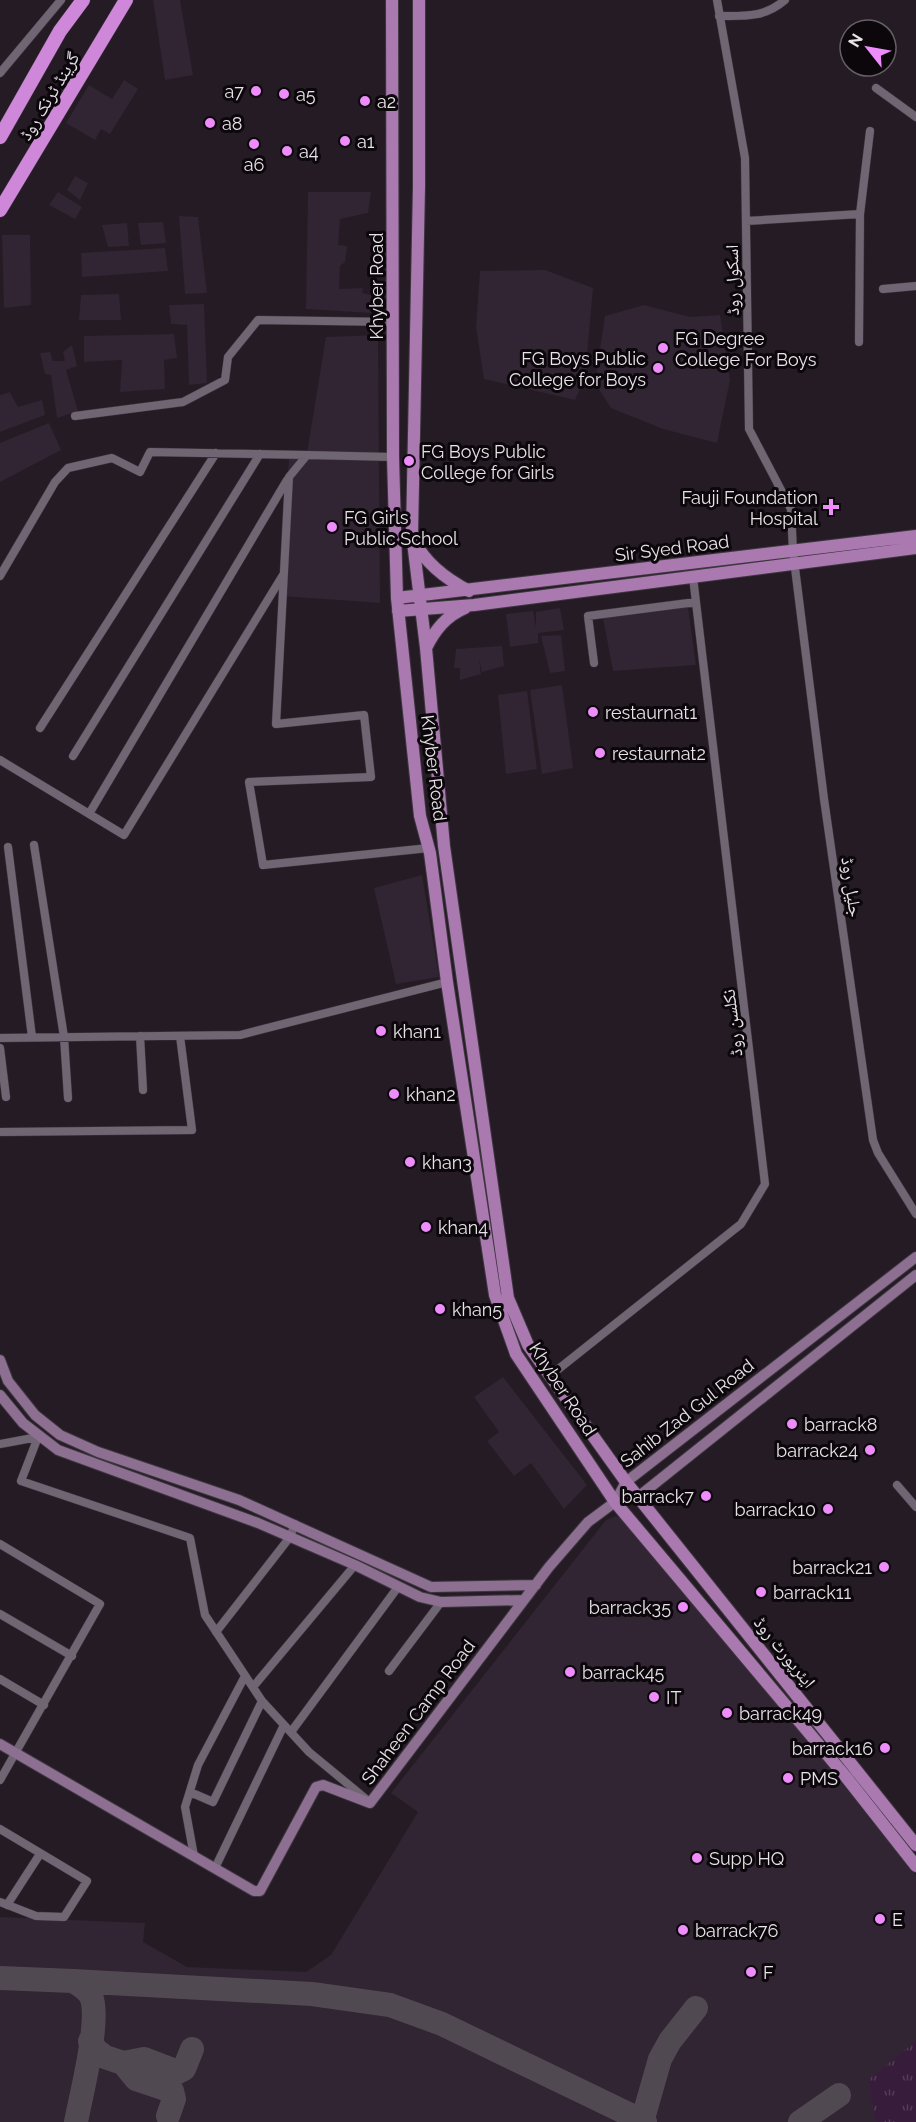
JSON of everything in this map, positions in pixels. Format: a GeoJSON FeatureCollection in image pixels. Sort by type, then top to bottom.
{"type":"FeatureCollection","features":[{"type":"Feature","properties":{"kind":"highway"},"geometry":{"type":"LineString","coordinates":[[60,31],[77,0]]}},
{"type":"Feature","properties":{"kind":"highway","name":"گرینڈ ٹرنک روڈ"},"geometry":{"type":"LineString","coordinates":[[0,137],[60,31],[83,0]]}},
{"type":"Feature","properties":{"kind":"highway","name":"گرینڈ ٹرنک روڈ"},"geometry":{"type":"LineString","coordinates":[[0,210],[126,0]]}},
{"type":"Feature","properties":{"kind":"main road","name":"Khyber Road"},"geometry":{"type":"LineString","coordinates":[[392,0],[393,457],[398,611],[420,816],[429,848],[495,1295],[516,1354],[615,1502],[846,1777],[916,1866]]}},
{"type":"Feature","properties":{"kind":"main road","name":"Khyber Road"},"geometry":{"type":"LineString","coordinates":[[419,0],[419,186],[412,534],[426,648],[444,846],[508,1298],[528,1345],[626,1482]]}},
{"type":"Feature","properties":{"kind":"main road"},"geometry":{"type":"LineString","coordinates":[[412,534],[421,554],[452,582],[469,591]]}},
{"type":"Feature","properties":{"kind":"main road","name":"Sir Syed Road"},"geometry":{"type":"LineString","coordinates":[[398,611],[422,611],[693,577],[916,536]]}},
{"type":"Feature","properties":{"kind":"main road","name":"Sir Syed Road"},"geometry":{"type":"LineString","coordinates":[[397,598],[916,548]]}},
{"type":"Feature","properties":{"kind":"main road"},"geometry":{"type":"LineString","coordinates":[[426,648],[434,631],[454,613],[474,605]]}},
{"type":"Feature","properties":{"kind":"main road","name":"ایئرپورٹ روڈ"},"geometry":{"type":"LineString","coordinates":[[626,1482],[916,1845]]}},
{"type":"Feature","properties":{"kind":"street"},"geometry":{"type":"LineString","coordinates":[[0,73],[61,0]]}},
{"type":"Feature","properties":{"kind":"street","name":"اسکول روڈ"},"geometry":{"type":"LineString","coordinates":[[717,0],[745,158],[749,429],[791,509],[794,558]]}},
{"type":"Feature","properties":{"kind":"street"},"geometry":{"type":"LineString","coordinates":[[719,16],[756,16],[775,9],[785,0]]}},
{"type":"Feature","properties":{"kind":"street"},"geometry":{"type":"LineString","coordinates":[[876,88],[916,117]]}},
{"type":"Feature","properties":{"kind":"street"},"geometry":{"type":"LineString","coordinates":[[859,342],[860,214],[870,131]]}},
{"type":"Feature","properties":{"kind":"street"},"geometry":{"type":"LineString","coordinates":[[746,221],[860,214]]}},
{"type":"Feature","properties":{"kind":"street"},"geometry":{"type":"LineString","coordinates":[[884,289],[916,286]]}},
{"type":"Feature","properties":{"kind":"street"},"geometry":{"type":"LineString","coordinates":[[75,416],[183,402],[225,380],[228,357],[258,320],[393,322]]}},
{"type":"Feature","properties":{"kind":"street"},"geometry":{"type":"LineString","coordinates":[[0,576],[55,482],[69,468],[112,459],[140,472],[150,452],[393,457]]}},
{"type":"Feature","properties":{"kind":"street"},"geometry":{"type":"LineString","coordinates":[[40,728],[216,453]]}},
{"type":"Feature","properties":{"kind":"street"},"geometry":{"type":"LineString","coordinates":[[73,756],[260,454]]}},
{"type":"Feature","properties":{"kind":"street"},"geometry":{"type":"LineString","coordinates":[[89,814],[289,477],[308,455]]}},
{"type":"Feature","properties":{"kind":"street"},"geometry":{"type":"LineString","coordinates":[[289,477],[276,724],[364,715],[372,777],[249,782],[263,865],[429,848]]}},
{"type":"Feature","properties":{"kind":"street","name":"جلیل روڈ"},"geometry":{"type":"LineString","coordinates":[[794,558],[873,1140],[878,1153],[916,1214]]}},
{"type":"Feature","properties":{"kind":"street"},"geometry":{"type":"LineString","coordinates":[[0,760],[124,835],[284,574]]}},
{"type":"Feature","properties":{"kind":"street","name":"نکلسن روڈ"},"geometry":{"type":"LineString","coordinates":[[556,1371],[741,1224],[765,1184],[693,577]]}},
{"type":"Feature","properties":{"kind":"street"},"geometry":{"type":"LineString","coordinates":[[594,663],[588,616],[696,602]]}},
{"type":"Feature","properties":{"kind":"street"},"geometry":{"type":"LineString","coordinates":[[34,845],[64,1037],[68,1098]]}},
{"type":"Feature","properties":{"kind":"street"},"geometry":{"type":"LineString","coordinates":[[8,847],[32,1037]]}},
{"type":"Feature","properties":{"kind":"street"},"geometry":{"type":"LineString","coordinates":[[0,1038],[240,1035],[447,982]]}},
{"type":"Feature","properties":{"kind":"street"},"geometry":{"type":"LineString","coordinates":[[140,1036],[143,1090]]}},
{"type":"Feature","properties":{"kind":"street"},"geometry":{"type":"LineString","coordinates":[[0,1132],[192,1130],[180,1036]]}},
{"type":"Feature","properties":{"kind":"street"},"geometry":{"type":"LineString","coordinates":[[0,1048],[6,1097]]}},
{"type":"Feature","properties":{"kind":"street","name":"Sahib Zad Gul Road"},"geometry":{"type":"LineString","coordinates":[[615,1502],[626,1482],[916,1257]]}},
{"type":"Feature","properties":{"kind":"street","name":"Sahib Zad Gul Road"},"geometry":{"type":"LineString","coordinates":[[615,1502],[638,1497],[916,1275]]}},
{"type":"Feature","properties":{"kind":"street"},"geometry":{"type":"LineString","coordinates":[[0,1360],[8,1381],[24,1403],[60,1436],[98,1452],[239,1500],[431,1587],[536,1585]]}},
{"type":"Feature","properties":{"kind":"street"},"geometry":{"type":"LineString","coordinates":[[0,1395],[38,1437],[73,1457],[290,1537],[355,1565],[420,1597],[441,1602],[524,1600]]}},
{"type":"Feature","properties":{"kind":"street"},"geometry":{"type":"LineString","coordinates":[[0,1444],[38,1437]]}},
{"type":"Feature","properties":{"kind":"street"},"geometry":{"type":"LineString","coordinates":[[38,1437],[21,1481],[190,1538],[205,1615],[245,1676],[262,1701],[309,1752],[370,1803]]}},
{"type":"Feature","properties":{"kind":"street"},"geometry":{"type":"LineString","coordinates":[[897,1485],[916,1507]]}},
{"type":"Feature","properties":{"kind":"street","name":"Shaheen Camp Road"},"geometry":{"type":"LineString","coordinates":[[0,1744],[254,1891],[260,1891],[316,1787],[323,1785],[370,1803],[536,1585],[588,1522],[615,1502]]}},
{"type":"Feature","properties":{"kind":"street"},"geometry":{"type":"LineString","coordinates":[[216,1632],[290,1537],[295,1524]]}},
{"type":"Feature","properties":{"kind":"street"},"geometry":{"type":"LineString","coordinates":[[0,1544],[100,1604],[0,1780]]}},
{"type":"Feature","properties":{"kind":"street"},"geometry":{"type":"LineString","coordinates":[[253,1687],[355,1565]]}},
{"type":"Feature","properties":{"kind":"street"},"geometry":{"type":"LineString","coordinates":[[291,1732],[398,1587]]}},
{"type":"Feature","properties":{"kind":"street"},"geometry":{"type":"LineString","coordinates":[[389,1671],[441,1602]]}},
{"type":"Feature","properties":{"kind":"street"},"geometry":{"type":"LineString","coordinates":[[0,1614],[72,1656]]}},
{"type":"Feature","properties":{"kind":"street"},"geometry":{"type":"LineString","coordinates":[[194,1856],[185,1808],[198,1766],[245,1676]]}},
{"type":"Feature","properties":{"kind":"street"},"geometry":{"type":"LineString","coordinates":[[0,1679],[44,1705]]}},
{"type":"Feature","properties":{"kind":"street"},"geometry":{"type":"LineString","coordinates":[[190,1792],[213,1802],[262,1701]]}},
{"type":"Feature","properties":{"kind":"street"},"geometry":{"type":"LineString","coordinates":[[214,1868],[284,1725]]}},
{"type":"Feature","properties":{"kind":"street"},"geometry":{"type":"LineString","coordinates":[[0,1829],[87,1881],[64,1917],[36,1916],[3,1903],[40,1854]]}},
{"type":"Feature","properties":{"kind":"shaded area"},"geometry":{"type":"Polygon","coordinates":[[[153,0],[180,0],[193,75],[165,80],[153,0]]]}},
{"type":"Feature","properties":{"kind":"shaded area"},"geometry":{"type":"Polygon","coordinates":[[[124,80],[138,89],[110,134],[101,129],[95,140],[66,123],[89,85],[112,99],[124,80]]]}},
{"type":"Feature","properties":{"kind":"shaded area"},"geometry":{"type":"Polygon","coordinates":[[[75,176],[88,183],[80,200],[67,190],[75,176]]]}},
{"type":"Feature","properties":{"kind":"shaded area"},"geometry":{"type":"Polygon","coordinates":[[[58,192],[82,207],[75,219],[49,205],[58,192]]]}},
{"type":"Feature","properties":{"kind":"shaded area"},"geometry":{"type":"Polygon","coordinates":[[[308,192],[371,192],[368,213],[340,219],[338,245],[347,246],[345,262],[340,266],[339,289],[363,288],[362,293],[371,295],[371,313],[306,309],[308,192]]]}},
{"type":"Feature","properties":{"kind":"shaded area"},"geometry":{"type":"Polygon","coordinates":[[[179,216],[198,217],[207,293],[185,294],[179,216]]]}},
{"type":"Feature","properties":{"kind":"shaded area"},"geometry":{"type":"Polygon","coordinates":[[[163,222],[166,243],[141,245],[138,223],[163,222]]]}},
{"type":"Feature","properties":{"kind":"shaded area"},"geometry":{"type":"Polygon","coordinates":[[[127,223],[129,246],[108,247],[102,225],[127,223]]]}},
{"type":"Feature","properties":{"kind":"shaded area"},"geometry":{"type":"Polygon","coordinates":[[[2,235],[30,235],[31,305],[4,308],[2,235]]]}},
{"type":"Feature","properties":{"kind":"shaded area"},"geometry":{"type":"Polygon","coordinates":[[[165,248],[168,271],[82,277],[81,253],[165,248]]]}},
{"type":"Feature","properties":{"kind":"shaded area"},"geometry":{"type":"Polygon","coordinates":[[[545,270],[593,288],[585,378],[575,400],[484,379],[476,327],[480,271],[545,270]]]}},
{"type":"Feature","properties":{"kind":"shaded area"},"geometry":{"type":"Polygon","coordinates":[[[119,294],[121,320],[79,320],[81,295],[119,294]]]}},
{"type":"Feature","properties":{"kind":"shaded area"},"geometry":{"type":"Polygon","coordinates":[[[204,304],[207,383],[189,385],[187,325],[171,324],[169,305],[204,304]]]}},
{"type":"Feature","properties":{"kind":"shaded area","name":"FG Degree College For Boys"},"geometry":{"type":"Polygon","coordinates":[[[644,305],[690,317],[720,315],[730,380],[717,443],[663,429],[611,408],[595,383],[605,316],[644,305]]]}},
{"type":"Feature","properties":{"kind":"shaded area"},"geometry":{"type":"Polygon","coordinates":[[[174,334],[177,358],[164,360],[165,389],[120,392],[122,360],[84,362],[84,336],[174,334]]]}},
{"type":"Feature","properties":{"kind":"shaded area","name":"FG Girls Public School"},"geometry":{"type":"Polygon","coordinates":[[[378,335],[380,603],[281,596],[289,458],[307,453],[326,337],[378,335]]]}},
{"type":"Feature","properties":{"kind":"shaded area"},"geometry":{"type":"Polygon","coordinates":[[[72,345],[77,366],[66,370],[78,411],[57,418],[51,375],[45,374],[40,353],[50,352],[53,361],[65,361],[63,352],[72,345]]]}},
{"type":"Feature","properties":{"kind":"shaded area"},"geometry":{"type":"Polygon","coordinates":[[[10,392],[18,407],[42,400],[45,415],[0,432],[0,395],[10,392]]]}},
{"type":"Feature","properties":{"kind":"shaded area"},"geometry":{"type":"Polygon","coordinates":[[[49,423],[61,450],[0,482],[0,443],[49,423]]]}},
{"type":"Feature","properties":{"kind":"shaded area"},"geometry":{"type":"Polygon","coordinates":[[[688,607],[696,665],[613,671],[603,618],[688,607]]]}},
{"type":"Feature","properties":{"kind":"shaded area"},"geometry":{"type":"Polygon","coordinates":[[[560,608],[564,630],[538,633],[538,643],[510,647],[506,614],[533,611],[536,627],[536,612],[560,608]]]}},
{"type":"Feature","properties":{"kind":"shaded area"},"geometry":{"type":"Polygon","coordinates":[[[561,635],[565,671],[550,673],[541,636],[561,635]]]}},
{"type":"Feature","properties":{"kind":"shaded area"},"geometry":{"type":"Polygon","coordinates":[[[502,646],[504,666],[482,672],[479,659],[481,674],[460,680],[460,668],[454,668],[456,649],[502,646]]]}},
{"type":"Feature","properties":{"kind":"shaded area"},"geometry":{"type":"Polygon","coordinates":[[[562,685],[573,768],[542,774],[530,690],[562,685]]]}},
{"type":"Feature","properties":{"kind":"shaded area"},"geometry":{"type":"Polygon","coordinates":[[[527,691],[537,769],[506,774],[498,695],[527,691]]]}},
{"type":"Feature","properties":{"kind":"shaded area"},"geometry":{"type":"Polygon","coordinates":[[[422,875],[439,977],[396,984],[374,888],[422,875]]]}},
{"type":"Feature","properties":{"kind":"shaded area"},"geometry":{"type":"Polygon","coordinates":[[[503,1377],[587,1485],[564,1509],[531,1463],[514,1476],[487,1441],[499,1432],[474,1397],[503,1377]]]}},
{"type":"Feature","properties":{"kind":"shaded area"},"geometry":{"type":"Polygon","coordinates":[[[616,1516],[621,1518],[671,1571],[916,1875],[916,2122],[0,2122],[0,1917],[145,1923],[143,1942],[187,1967],[306,1972],[331,1955],[418,1812],[391,1793],[606,1520],[616,1516]]]}},
{"type":"Feature","properties":{"kind":"green space"},"geometry":{"type":"Polygon","coordinates":[[[916,2041],[916,2122],[878,2122],[874,2117],[869,2079],[916,2041]]]}},
{"type":"Feature","properties":{"kind":"taxiway"},"geometry":{"type":"LineString","coordinates":[[0,1978],[73,1981],[91,1996],[94,2022],[92,2039],[76,2122]]}},
{"type":"Feature","properties":{"kind":"taxiway"},"geometry":{"type":"LineString","coordinates":[[73,1981],[312,1994],[390,2005],[442,2024],[645,2122]]}},
{"type":"Feature","properties":{"kind":"taxiway"},"geometry":{"type":"LineString","coordinates":[[642,2122],[660,2059],[670,2041],[696,2008]]}},
{"type":"Feature","properties":{"kind":"taxiway"},"geometry":{"type":"LineString","coordinates":[[90,2041],[105,2057],[123,2063],[144,2059],[178,2072],[184,2069],[192,2049]]}},
{"type":"Feature","properties":{"kind":"taxiway"},"geometry":{"type":"LineString","coordinates":[[123,2063],[136,2079],[172,2091],[174,2099],[168,2116]]}},
{"type":"Feature","properties":{"kind":"taxiway"},"geometry":{"type":"LineString","coordinates":[[800,2122],[839,2095]]}},
{"type":"Feature","properties":{"kind":"place","name":"a7"},"geometry":{"type":"Point","coordinates":[256,91]}},
{"type":"Feature","properties":{"kind":"place","name":"a5"},"geometry":{"type":"Point","coordinates":[284,94]}},
{"type":"Feature","properties":{"kind":"place","name":"a2"},"geometry":{"type":"Point","coordinates":[365,101]}},
{"type":"Feature","properties":{"kind":"place","name":"a8"},"geometry":{"type":"Point","coordinates":[210,123]}},
{"type":"Feature","properties":{"kind":"place","name":"a1"},"geometry":{"type":"Point","coordinates":[345,141]}},
{"type":"Feature","properties":{"kind":"place","name":"a6"},"geometry":{"type":"Point","coordinates":[254,144]}},
{"type":"Feature","properties":{"kind":"place","name":"a4"},"geometry":{"type":"Point","coordinates":[287,151]}},
{"type":"Feature","properties":{"kind":"place","name":"FG Degree College For Boys"},"geometry":{"type":"Point","coordinates":[663,348]}},
{"type":"Feature","properties":{"kind":"place","name":"FG Boys Public College for Boys"},"geometry":{"type":"Point","coordinates":[658,368]}},
{"type":"Feature","properties":{"kind":"place","name":"FG Boys Public College for Girls"},"geometry":{"type":"Point","coordinates":[409,461]}},
{"type":"Feature","properties":{"kind":"place","name":"Fauji Foundation Hospital"},"geometry":{"type":"Point","coordinates":[831,507]}},
{"type":"Feature","properties":{"kind":"place","name":"FG Girls Public School"},"geometry":{"type":"Point","coordinates":[332,527]}},
{"type":"Feature","properties":{"kind":"place","name":"restaurnat1"},"geometry":{"type":"Point","coordinates":[593,712]}},
{"type":"Feature","properties":{"kind":"place","name":"restaurnat2"},"geometry":{"type":"Point","coordinates":[600,753]}},
{"type":"Feature","properties":{"kind":"place","name":"khan1"},"geometry":{"type":"Point","coordinates":[381,1031]}},
{"type":"Feature","properties":{"kind":"place","name":"khan2"},"geometry":{"type":"Point","coordinates":[394,1094]}},
{"type":"Feature","properties":{"kind":"place","name":"khan3"},"geometry":{"type":"Point","coordinates":[410,1162]}},
{"type":"Feature","properties":{"kind":"place","name":"khan4"},"geometry":{"type":"Point","coordinates":[426,1227]}},
{"type":"Feature","properties":{"kind":"place","name":"khan5"},"geometry":{"type":"Point","coordinates":[440,1309]}},
{"type":"Feature","properties":{"kind":"place","name":"barrack8"},"geometry":{"type":"Point","coordinates":[792,1424]}},
{"type":"Feature","properties":{"kind":"place","name":"barrack24"},"geometry":{"type":"Point","coordinates":[870,1450]}},
{"type":"Feature","properties":{"kind":"place","name":"barrack7"},"geometry":{"type":"Point","coordinates":[706,1496]}},
{"type":"Feature","properties":{"kind":"place","name":"barrack10"},"geometry":{"type":"Point","coordinates":[828,1509]}},
{"type":"Feature","properties":{"kind":"place","name":"barrack21"},"geometry":{"type":"Point","coordinates":[884,1567]}},
{"type":"Feature","properties":{"kind":"place","name":"barrack11"},"geometry":{"type":"Point","coordinates":[761,1592]}},
{"type":"Feature","properties":{"kind":"place","name":"barrack35"},"geometry":{"type":"Point","coordinates":[683,1607]}},
{"type":"Feature","properties":{"kind":"place","name":"barrack45"},"geometry":{"type":"Point","coordinates":[570,1672]}},
{"type":"Feature","properties":{"kind":"place","name":"IT"},"geometry":{"type":"Point","coordinates":[654,1697]}},
{"type":"Feature","properties":{"kind":"place","name":"barrack49"},"geometry":{"type":"Point","coordinates":[727,1713]}},
{"type":"Feature","properties":{"kind":"place","name":"barrack16"},"geometry":{"type":"Point","coordinates":[885,1748]}},
{"type":"Feature","properties":{"kind":"place","name":"PMS"},"geometry":{"type":"Point","coordinates":[788,1778]}},
{"type":"Feature","properties":{"kind":"place","name":"Supp HQ"},"geometry":{"type":"Point","coordinates":[697,1858]}},
{"type":"Feature","properties":{"kind":"place","name":"E"},"geometry":{"type":"Point","coordinates":[880,1919]}},
{"type":"Feature","properties":{"kind":"place","name":"barrack76"},"geometry":{"type":"Point","coordinates":[683,1930]}},
{"type":"Feature","properties":{"kind":"place","name":"F"},"geometry":{"type":"Point","coordinates":[751,1972]}}]}
